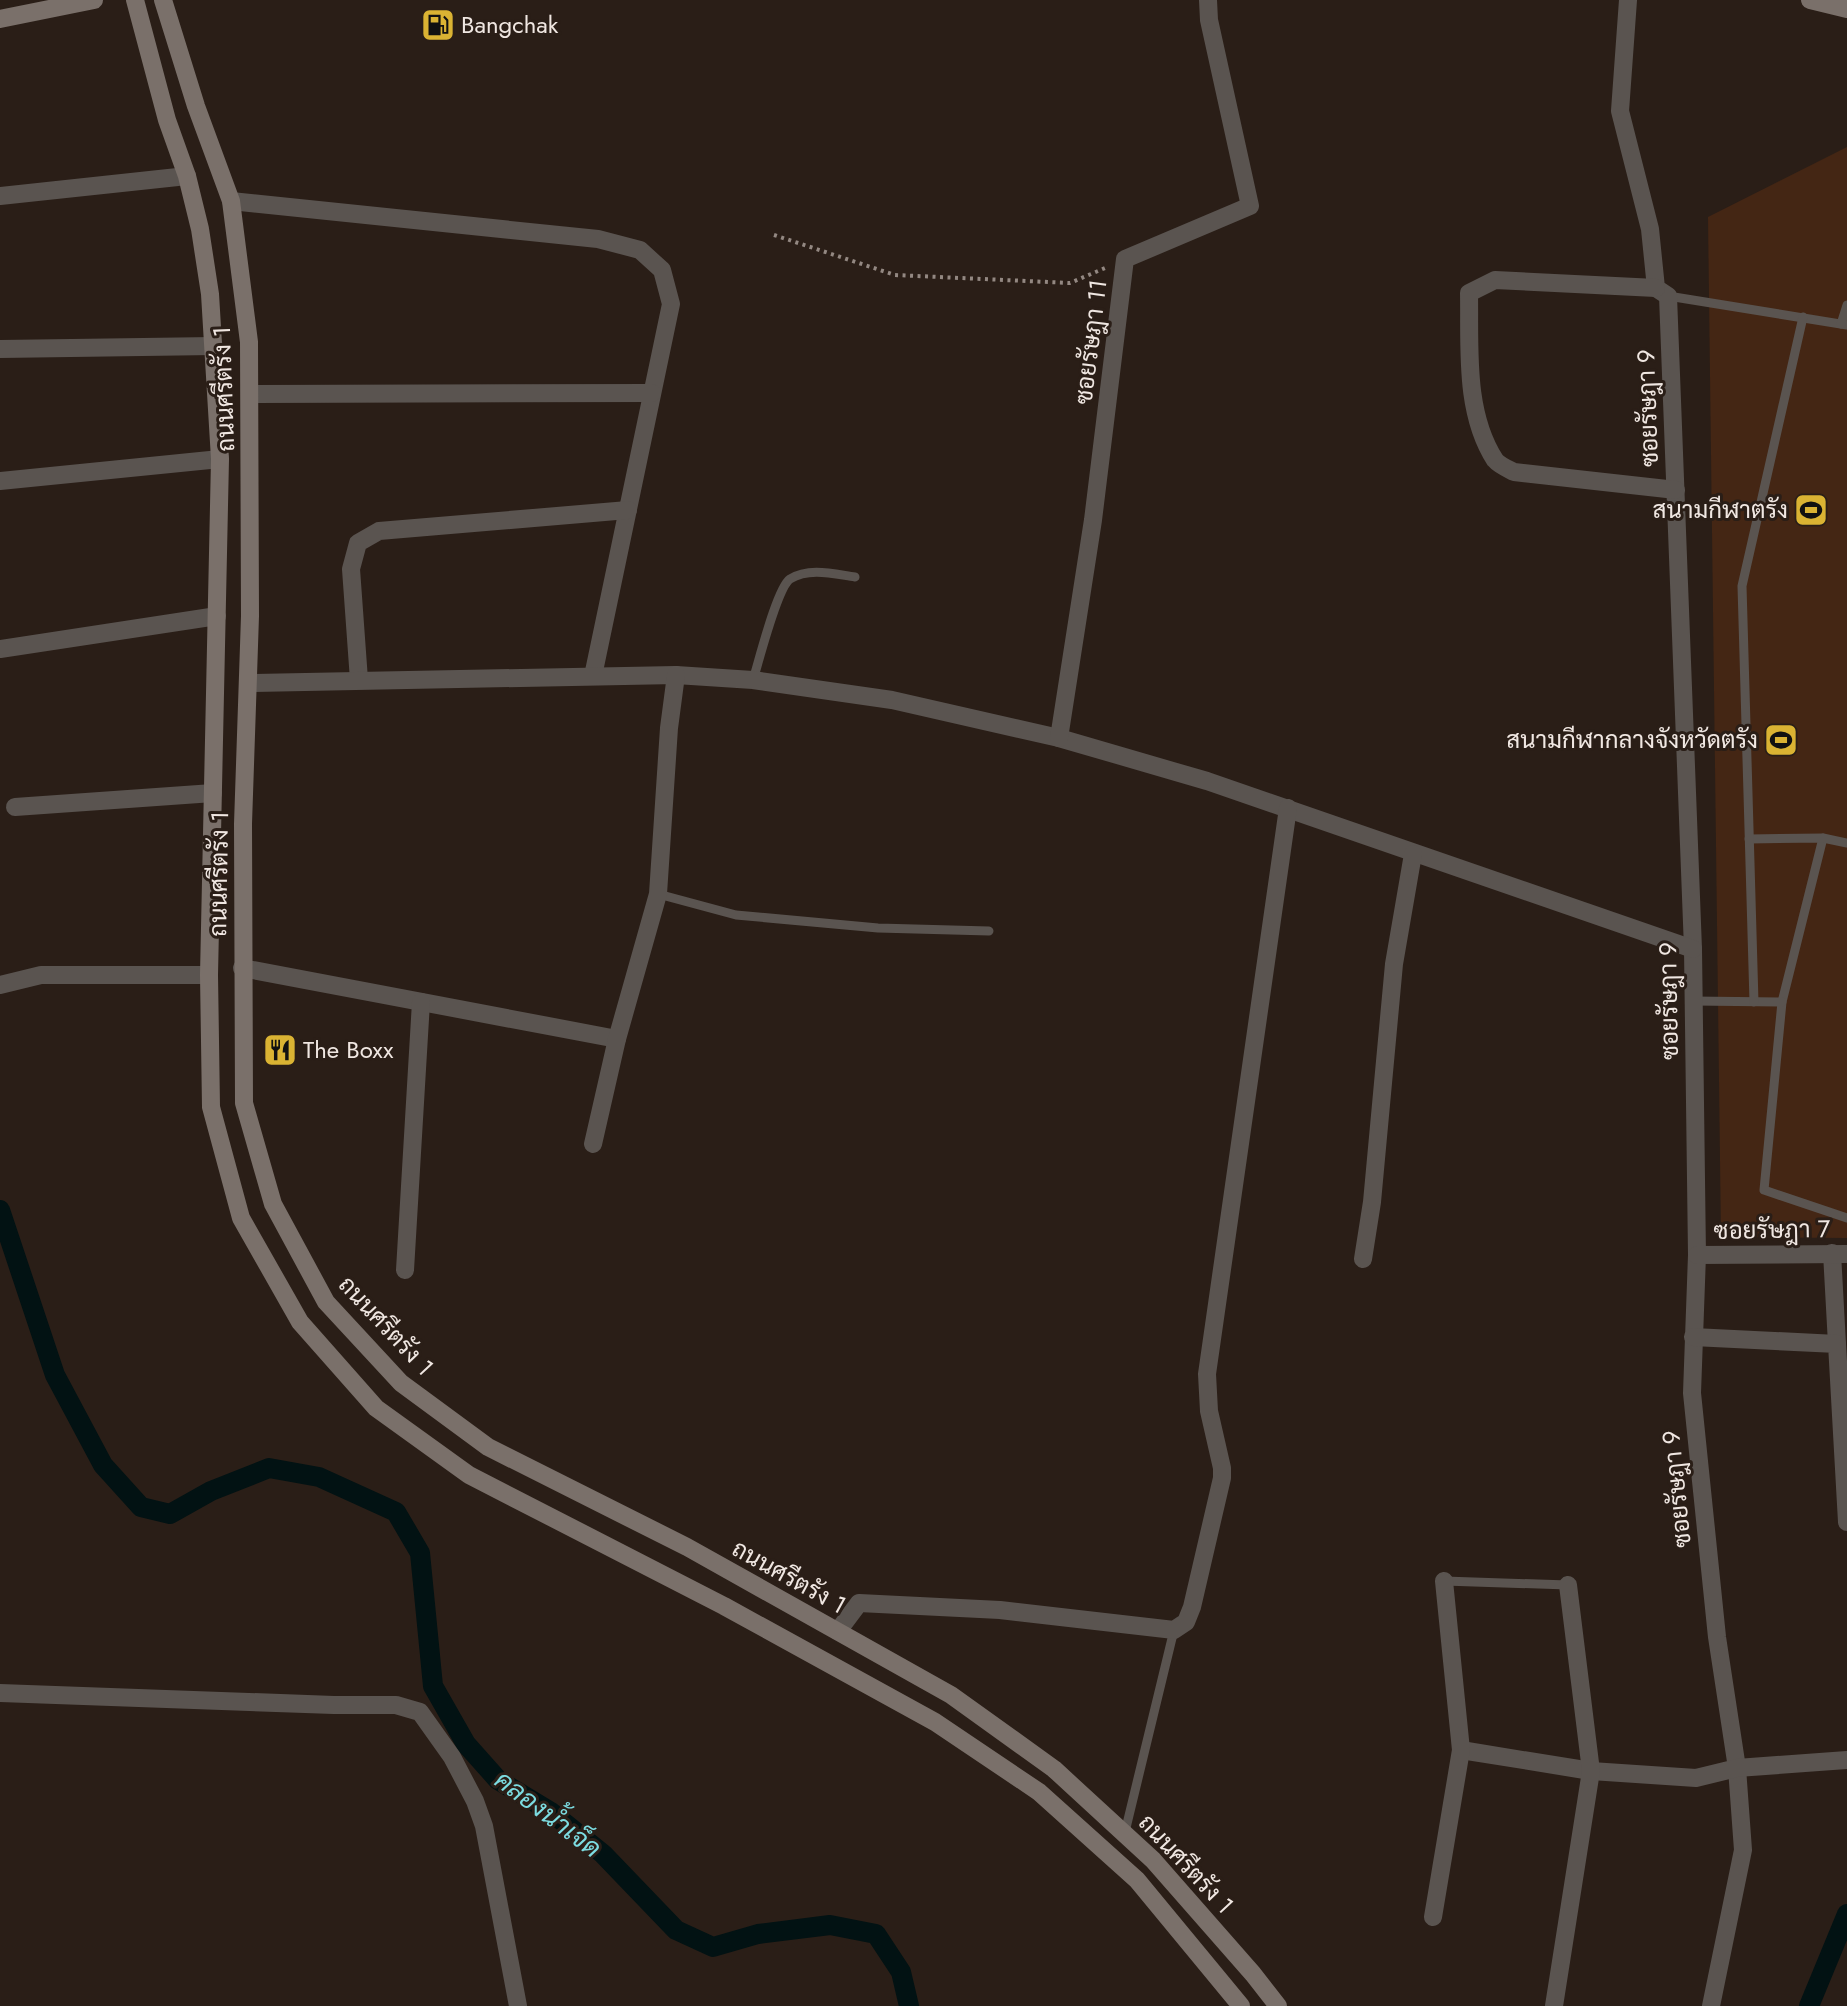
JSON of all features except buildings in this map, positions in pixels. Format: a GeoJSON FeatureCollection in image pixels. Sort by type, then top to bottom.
{"type":"FeatureCollection","features":[{"type":"Feature","properties":{"kind":"street"},"geometry":{"type":"LineString","coordinates":[[0,19],[94,0]]}},
{"type":"Feature","properties":{"kind":"street","name":"ถนนศรีตรัง 1"},"geometry":{"type":"LineString","coordinates":[[135,0],[167,120],[187,176],[200,229],[210,294],[220,459],[209,975],[211,1107],[241,1218],[300,1322],[376,1408],[469,1474],[724,1606],[935,1722],[1039,1792],[1137,1880],[1241,2006]]}},
{"type":"Feature","properties":{"kind":"street","name":"ถนนศรีตรัง 1"},"geometry":{"type":"LineString","coordinates":[[162,0],[196,106],[231,201],[249,342],[248,683],[242,968],[244,1103],[273,1204],[326,1302],[401,1383],[488,1447],[687,1547],[951,1695],[1054,1769],[1154,1860],[1278,2006]]}},
{"type":"Feature","properties":{"kind":"street","name":"ซอยรัษฎา 11"},"geometry":{"type":"LineString","coordinates":[[1059,738],[1093,520],[1125,260],[1250,206],[1209,20],[1208,0]]}},
{"type":"Feature","properties":{"kind":"street","name":"ซอยรัษฎา 9"},"geometry":{"type":"LineString","coordinates":[[1628,0],[1620,111],[1650,229],[1662,292],[1676,490],[1693,950],[1697,1255],[1692,1393],[1717,1637],[1737,1768],[1743,1850],[1711,2006]]}},
{"type":"Feature","properties":{"kind":"street"},"geometry":{"type":"LineString","coordinates":[[1810,0],[1847,9]]}},
{"type":"Feature","properties":{"kind":"street"},"geometry":{"type":"LineString","coordinates":[[0,196],[187,176]]}},
{"type":"Feature","properties":{"kind":"street"},"geometry":{"type":"LineString","coordinates":[[231,201],[598,239],[640,250],[662,270],[670,304],[593,676]]}},
{"type":"Feature","properties":{"kind":"street"},"geometry":{"type":"LineString","coordinates":[[1662,292],[1496,280],[1469,293],[1470,381],[1482,432],[1496,462],[1514,472],[1676,490]]}},
{"type":"Feature","properties":{"kind":"street"},"geometry":{"type":"LineString","coordinates":[[0,349],[214,346]]}},
{"type":"Feature","properties":{"kind":"street"},"geometry":{"type":"LineString","coordinates":[[250,394],[652,393]]}},
{"type":"Feature","properties":{"kind":"street"},"geometry":{"type":"LineString","coordinates":[[0,481],[220,459]]}},
{"type":"Feature","properties":{"kind":"street"},"geometry":{"type":"LineString","coordinates":[[358,680],[351,569],[358,543],[379,531],[628,510]]}},
{"type":"Feature","properties":{"kind":"street"},"geometry":{"type":"LineString","coordinates":[[0,649],[217,616]]}},
{"type":"Feature","properties":{"kind":"street"},"geometry":{"type":"LineString","coordinates":[[248,683],[676,675],[753,680],[892,700],[1059,738],[1207,781],[1693,950]]}},
{"type":"Feature","properties":{"kind":"street"},"geometry":{"type":"LineString","coordinates":[[593,1144],[618,1039],[658,894],[669,728],[676,675]]}},
{"type":"Feature","properties":{"kind":"street"},"geometry":{"type":"LineString","coordinates":[[15,807],[213,793]]}},
{"type":"Feature","properties":{"kind":"street"},"geometry":{"type":"LineString","coordinates":[[838,1631],[859,1603],[1000,1610],[1174,1630],[1185,1622],[1192,1607],[1222,1478],[1222,1468],[1209,1411],[1207,1374],[1288,808]]}},
{"type":"Feature","properties":{"kind":"street"},"geometry":{"type":"LineString","coordinates":[[1364,1259],[1372,1202],[1394,964],[1413,854]]}},
{"type":"Feature","properties":{"kind":"street"},"geometry":{"type":"LineString","coordinates":[[242,968],[618,1039]]}},
{"type":"Feature","properties":{"kind":"street"},"geometry":{"type":"LineString","coordinates":[[0,985],[41,975],[209,975]]}},
{"type":"Feature","properties":{"kind":"street"},"geometry":{"type":"LineString","coordinates":[[405,1270],[420,1002]]}},
{"type":"Feature","properties":{"kind":"street"},"geometry":{"type":"LineString","coordinates":[[1839,1253],[1837,1344],[1847,1522]]}},
{"type":"Feature","properties":{"kind":"street","name":"ซอยรัษฎา 7"},"geometry":{"type":"LineString","coordinates":[[1697,1255],[1839,1253]]}},
{"type":"Feature","properties":{"kind":"street"},"geometry":{"type":"LineString","coordinates":[[1693,1337],[1837,1344]]}},
{"type":"Feature","properties":{"kind":"street"},"geometry":{"type":"LineString","coordinates":[[1433,1917],[1461,1750],[1444,1581]]}},
{"type":"Feature","properties":{"kind":"street"},"geometry":{"type":"LineString","coordinates":[[1554,2006],[1590,1771],[1569,1585]]}},
{"type":"Feature","properties":{"kind":"street"},"geometry":{"type":"LineString","coordinates":[[0,1693],[334,1705],[396,1705],[420,1712],[452,1756],[475,1801],[484,1826],[518,2006]]}},
{"type":"Feature","properties":{"kind":"street"},"geometry":{"type":"LineString","coordinates":[[1461,1750],[1590,1771],[1696,1778],[1737,1768],[1847,1760]]}},
{"type":"Feature","properties":{"kind":"lane"},"geometry":{"type":"LineString","coordinates":[[1662,292],[1844,325],[1847,305]]}},
{"type":"Feature","properties":{"kind":"lane"},"geometry":{"type":"LineString","coordinates":[[1754,1002],[1742,586],[1803,318]]}},
{"type":"Feature","properties":{"kind":"lane"},"geometry":{"type":"LineString","coordinates":[[753,680],[779,596],[789,580],[805,573],[824,572],[855,578]]}},
{"type":"Feature","properties":{"kind":"lane"},"geometry":{"type":"LineString","coordinates":[[1749,839],[1823,838],[1847,843]]}},
{"type":"Feature","properties":{"kind":"lane"},"geometry":{"type":"LineString","coordinates":[[1823,838],[1782,1002],[1764,1190],[1847,1218]]}},
{"type":"Feature","properties":{"kind":"lane"},"geometry":{"type":"LineString","coordinates":[[658,894],[736,915],[878,928],[988,931]]}},
{"type":"Feature","properties":{"kind":"lane"},"geometry":{"type":"LineString","coordinates":[[1693,1001],[1782,1002]]}},
{"type":"Feature","properties":{"kind":"lane"},"geometry":{"type":"LineString","coordinates":[[1444,1581],[1569,1585]]}},
{"type":"Feature","properties":{"kind":"lane"},"geometry":{"type":"LineString","coordinates":[[1125,1832],[1174,1630]]}},
{"type":"Feature","properties":{"kind":"path"},"geometry":{"type":"LineString","coordinates":[[774,235],[895,275],[1070,283],[1125,260]]}},
{"type":"Feature","properties":{"kind":"shaded area","name":"สนามกีฬากลางจังหวัดตรัง"},"geometry":{"type":"Polygon","coordinates":[[[1847,147],[1847,1238],[1721,1237],[1708,217],[1847,147]]]}},
{"type":"Feature","properties":{"kind":"waterway","name":"คลองน้ำเจ็ด"},"geometry":{"type":"LineString","coordinates":[[0,1210],[55,1375],[103,1465],[141,1507],[170,1514],[211,1491],[269,1468],[319,1477],[396,1512],[420,1553],[433,1686],[466,1744],[498,1780],[551,1812],[603,1854],[676,1930],[713,1947],[758,1934],[830,1925],[876,1934],[901,1972],[909,2006]]}},
{"type":"Feature","properties":{"kind":"waterway","name":"คลองน้ำเจ็ด"},"geometry":{"type":"LineString","coordinates":[[1809,2006],[1847,1914]]}},
{"type":"Feature","properties":{"kind":"place","name":"Bangchak"},"geometry":{"type":"Point","coordinates":[438,25]}},
{"type":"Feature","properties":{"kind":"place","name":"สนามกีฬาตรัง"},"geometry":{"type":"Point","coordinates":[1811,510]}},
{"type":"Feature","properties":{"kind":"place","name":"สนามกีฬากลางจังหวัดตรัง"},"geometry":{"type":"Point","coordinates":[1781,740]}},
{"type":"Feature","properties":{"kind":"place","name":"The Boxx"},"geometry":{"type":"Point","coordinates":[280,1050]}}]}
